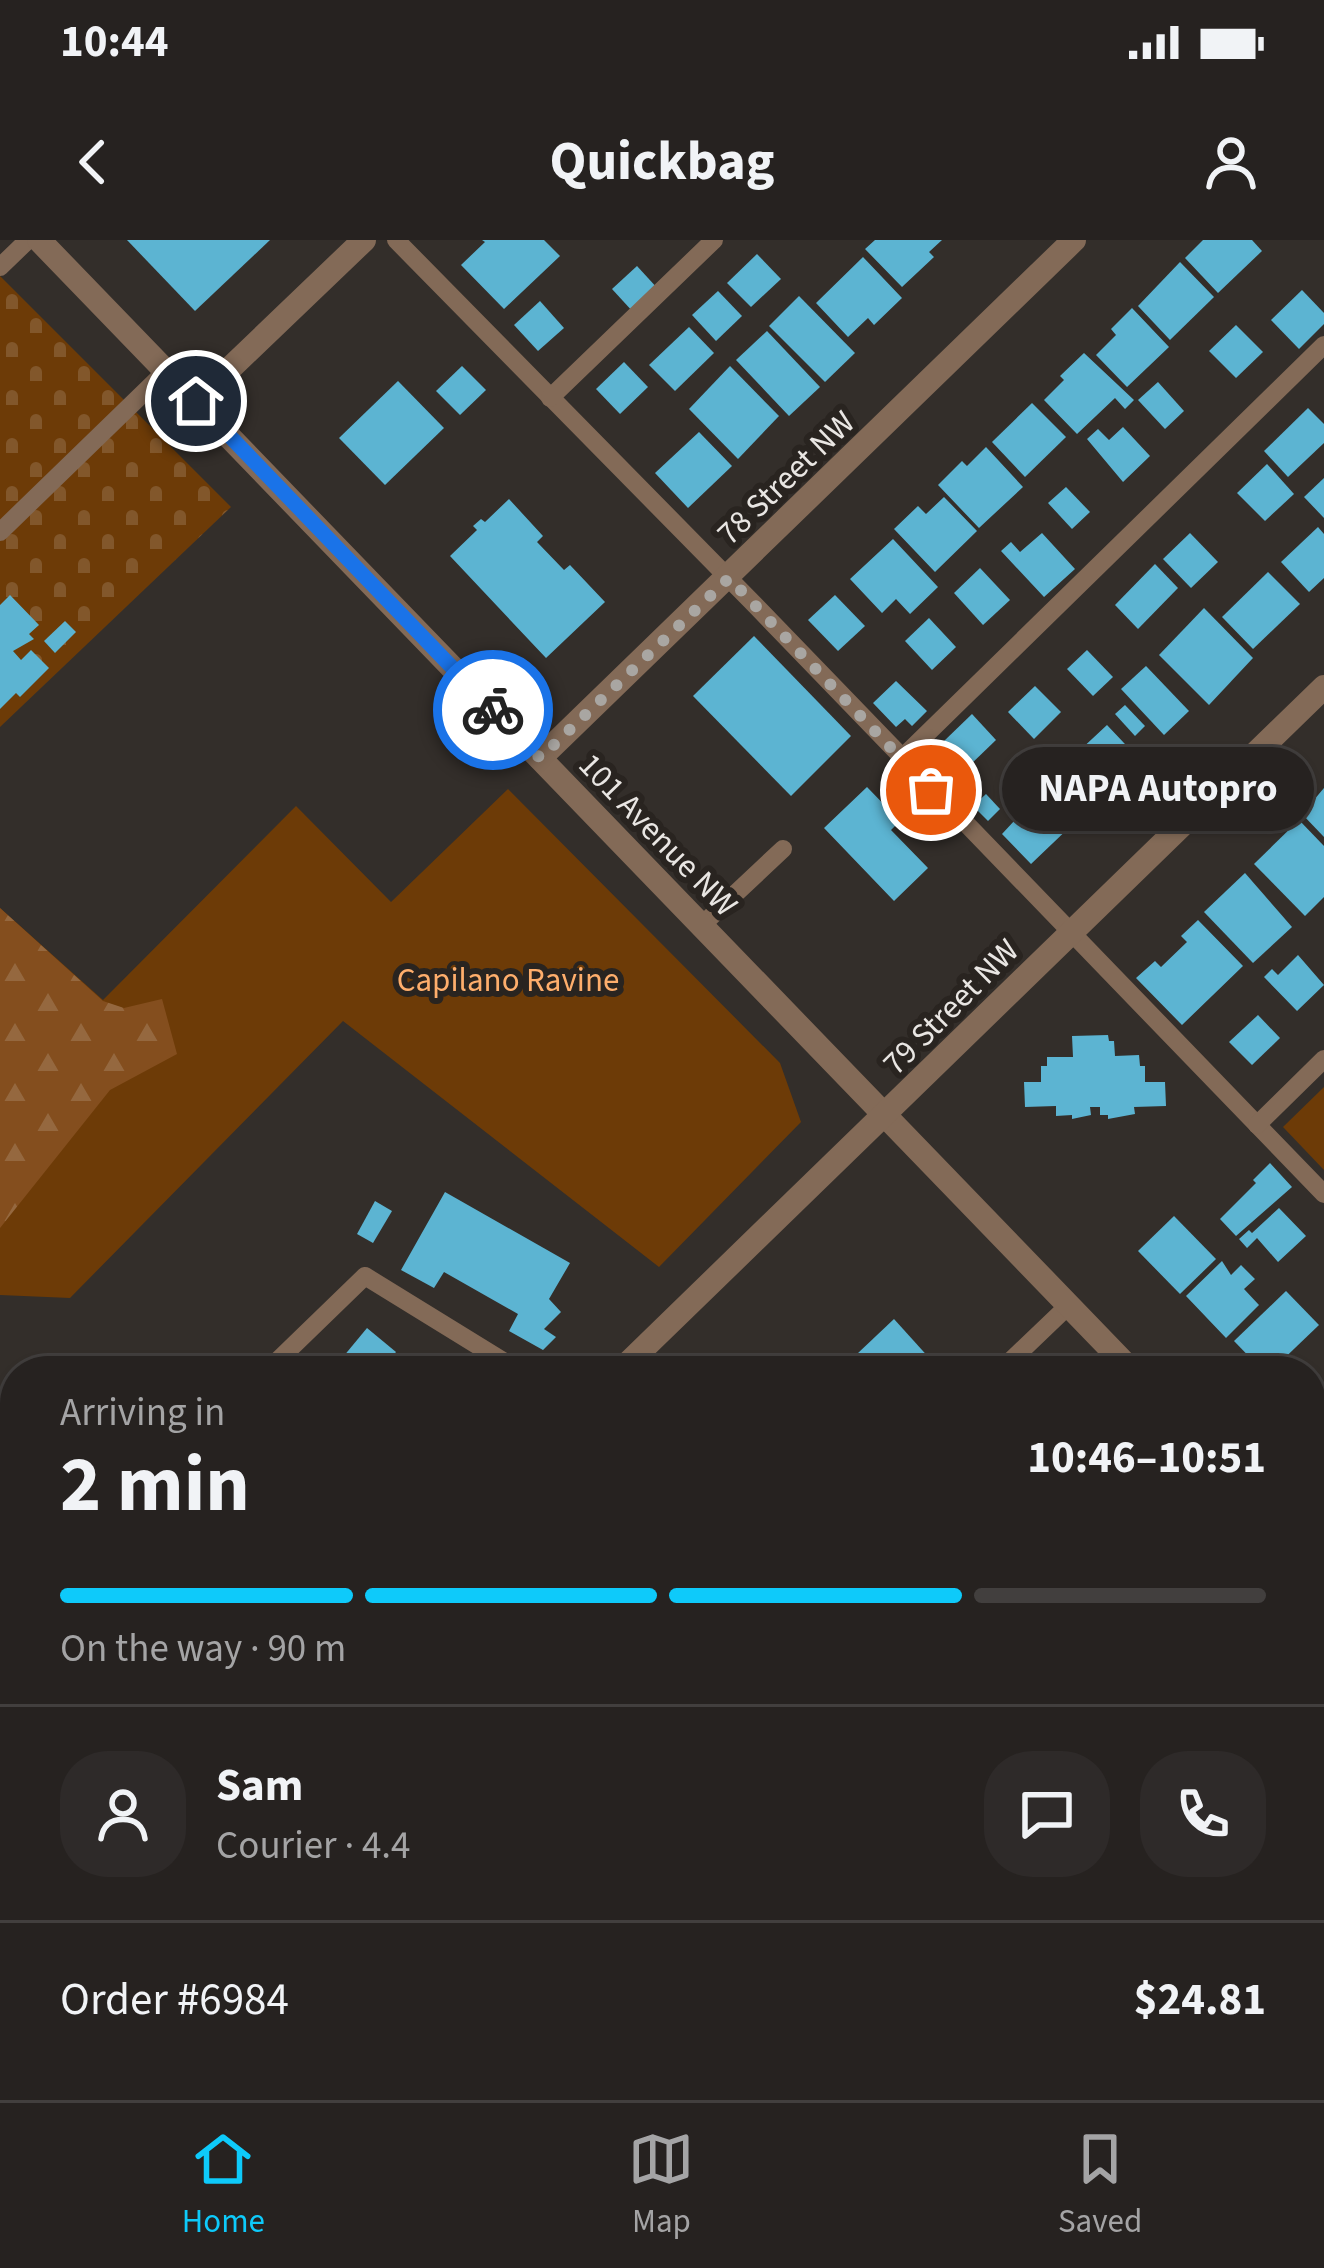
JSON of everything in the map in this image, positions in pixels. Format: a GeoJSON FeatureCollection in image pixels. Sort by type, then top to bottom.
{"type":"FeatureCollection","features":[{"type":"Feature","properties":{"kind":"street","name":"101 Avenue NW"},"geometry":{"type":"LineString","coordinates":[[39,240],[1117,1356]]}},
{"type":"Feature","properties":{"kind":"street"},"geometry":{"type":"LineString","coordinates":[[196,401],[364,240]]}},
{"type":"Feature","properties":{"kind":"street","name":"78 Street NW"},"geometry":{"type":"LineString","coordinates":[[540,758],[1074,240]]}},
{"type":"Feature","properties":{"kind":"street","name":"79 Street NW"},"geometry":{"type":"LineString","coordinates":[[636,1356],[1324,687]]}},
{"type":"Feature","properties":{"kind":"lane"},"geometry":{"type":"LineString","coordinates":[[0,266],[28,240]]}},
{"type":"Feature","properties":{"kind":"lane"},"geometry":{"type":"LineString","coordinates":[[396,240],[1324,1194]]}},
{"type":"Feature","properties":{"kind":"lane"},"geometry":{"type":"LineString","coordinates":[[550,398],[714,240]]}},
{"type":"Feature","properties":{"kind":"lane"},"geometry":{"type":"LineString","coordinates":[[902,759],[1324,346]]}},
{"type":"Feature","properties":{"kind":"lane"},"geometry":{"type":"LineString","coordinates":[[0,532],[166,371]]}},
{"type":"Feature","properties":{"kind":"lane"},"geometry":{"type":"LineString","coordinates":[[702,926],[783,849]]}},
{"type":"Feature","properties":{"kind":"lane"},"geometry":{"type":"LineString","coordinates":[[1257,1125],[1324,1059]]}},
{"type":"Feature","properties":{"kind":"lane"},"geometry":{"type":"LineString","coordinates":[[282,1356],[365,1276],[495,1356]]}},
{"type":"Feature","properties":{"kind":"lane"},"geometry":{"type":"LineString","coordinates":[[1016,1356],[1068,1306]]}},
{"type":"Feature","properties":{"kind":"green space"},"geometry":{"type":"Polygon","coordinates":[[[0,276],[231,507],[0,727],[0,276]]]}},
{"type":"Feature","properties":{"kind":"green space","name":"Capilano Ravine"},"geometry":{"type":"Polygon","coordinates":[[[508,789],[780,1063],[801,1122],[659,1267],[343,1021],[70,1298],[0,1295],[0,908],[103,1000],[296,806],[391,902],[508,789]]]}},
{"type":"Feature","properties":{"kind":"green space"},"geometry":{"type":"Polygon","coordinates":[[[0,908],[103,1001],[124,1008],[162,999],[177,1054],[110,1090],[0,1228],[0,908]]]}},
{"type":"Feature","properties":{"kind":"green space"},"geometry":{"type":"Polygon","coordinates":[[[1324,1087],[1324,1170],[1283,1127],[1324,1087]]]}},
{"type":"Feature","properties":{"kind":"building"},"geometry":{"type":"Polygon","coordinates":[[[127,240],[270,240],[195,311],[127,240]]]}},
{"type":"Feature","properties":{"kind":"building"},"geometry":{"type":"Polygon","coordinates":[[[482,240],[544,240],[560,256],[504,309],[461,265],[485,242],[482,240]]]}},
{"type":"Feature","properties":{"kind":"building"},"geometry":{"type":"Polygon","coordinates":[[[875,240],[942,240],[929,252],[934,257],[902,287],[865,249],[875,240]]]}},
{"type":"Feature","properties":{"kind":"building"},"geometry":{"type":"Polygon","coordinates":[[[1203,240],[1252,240],[1262,251],[1218,293],[1185,258],[1203,240]]]}},
{"type":"Feature","properties":{"kind":"building"},"geometry":{"type":"Polygon","coordinates":[[[757,254],[781,279],[751,307],[727,283],[757,254]]]}},
{"type":"Feature","properties":{"kind":"building"},"geometry":{"type":"Polygon","coordinates":[[[863,257],[902,298],[874,325],[868,318],[848,337],[816,303],[863,257]]]}},
{"type":"Feature","properties":{"kind":"building"},"geometry":{"type":"Polygon","coordinates":[[[1180,262],[1214,297],[1170,340],[1138,306],[1180,262]]]}},
{"type":"Feature","properties":{"kind":"building"},"geometry":{"type":"Polygon","coordinates":[[[637,266],[659,290],[634,313],[612,289],[637,266]]]}},
{"type":"Feature","properties":{"kind":"building"},"geometry":{"type":"Polygon","coordinates":[[[1302,290],[1324,313],[1324,324],[1299,349],[1271,320],[1302,290]]]}},
{"type":"Feature","properties":{"kind":"building"},"geometry":{"type":"Polygon","coordinates":[[[718,291],[742,316],[716,341],[692,315],[718,291]]]}},
{"type":"Feature","properties":{"kind":"building"},"geometry":{"type":"Polygon","coordinates":[[[799,296],[855,353],[825,382],[769,326],[799,296]]]}},
{"type":"Feature","properties":{"kind":"building"},"geometry":{"type":"Polygon","coordinates":[[[540,301],[564,328],[538,351],[514,325],[540,301]]]}},
{"type":"Feature","properties":{"kind":"building"},"geometry":{"type":"Polygon","coordinates":[[[1132,308],[1169,347],[1127,387],[1096,355],[1116,335],[1111,329],[1132,308]]]}},
{"type":"Feature","properties":{"kind":"building"},"geometry":{"type":"Polygon","coordinates":[[[1236,325],[1263,352],[1236,378],[1209,351],[1236,325]]]}},
{"type":"Feature","properties":{"kind":"building"},"geometry":{"type":"Polygon","coordinates":[[[689,327],[714,353],[675,391],[649,365],[689,327]]]}},
{"type":"Feature","properties":{"kind":"building"},"geometry":{"type":"Polygon","coordinates":[[[767,331],[820,387],[789,416],[736,360],[767,331]]]}},
{"type":"Feature","properties":{"kind":"building"},"geometry":{"type":"Polygon","coordinates":[[[1084,353],[1134,400],[1125,409],[1115,398],[1077,434],[1044,400],[1084,353]]]}},
{"type":"Feature","properties":{"kind":"building"},"geometry":{"type":"Polygon","coordinates":[[[624,362],[648,387],[620,414],[596,389],[624,362]]]}},
{"type":"Feature","properties":{"kind":"building"},"geometry":{"type":"Polygon","coordinates":[[[462,366],[486,390],[460,415],[436,391],[462,366]]]}},
{"type":"Feature","properties":{"kind":"building"},"geometry":{"type":"Polygon","coordinates":[[[730,366],[779,416],[738,459],[689,409],[730,366]]]}},
{"type":"Feature","properties":{"kind":"building"},"geometry":{"type":"Polygon","coordinates":[[[398,381],[444,428],[385,485],[339,438],[398,381]]]}},
{"type":"Feature","properties":{"kind":"building"},"geometry":{"type":"Polygon","coordinates":[[[1158,382],[1184,411],[1165,429],[1138,400],[1158,382]]]}},
{"type":"Feature","properties":{"kind":"building"},"geometry":{"type":"Polygon","coordinates":[[[1032,403],[1066,437],[1025,477],[992,442],[1032,403]]]}},
{"type":"Feature","properties":{"kind":"building"},"geometry":{"type":"Polygon","coordinates":[[[1308,408],[1324,424],[1324,443],[1288,477],[1264,451],[1308,408]]]}},
{"type":"Feature","properties":{"kind":"building"},"geometry":{"type":"Polygon","coordinates":[[[1123,427],[1150,456],[1123,482],[1087,439],[1098,429],[1109,440],[1123,427]]]}},
{"type":"Feature","properties":{"kind":"building"},"geometry":{"type":"Polygon","coordinates":[[[699,432],[732,466],[688,508],[655,473],[699,432]]]}},
{"type":"Feature","properties":{"kind":"building"},"geometry":{"type":"Polygon","coordinates":[[[986,447],[1023,487],[979,528],[938,485],[962,461],[967,466],[986,447]]]}},
{"type":"Feature","properties":{"kind":"building"},"geometry":{"type":"Polygon","coordinates":[[[1267,464],[1294,494],[1265,521],[1237,493],[1267,464]]]}},
{"type":"Feature","properties":{"kind":"building"},"geometry":{"type":"Polygon","coordinates":[[[1324,478],[1324,518],[1304,497],[1324,478]]]}},
{"type":"Feature","properties":{"kind":"building"},"geometry":{"type":"Polygon","coordinates":[[[1066,487],[1090,512],[1072,529],[1048,503],[1066,487]]]}},
{"type":"Feature","properties":{"kind":"building"},"geometry":{"type":"Polygon","coordinates":[[[944,497],[977,531],[935,572],[894,529],[918,506],[926,514],[944,497]]]}},
{"type":"Feature","properties":{"kind":"building"},"geometry":{"type":"Polygon","coordinates":[[[509,499],[543,536],[537,542],[564,570],[570,565],[605,602],[546,658],[450,556],[477,530],[473,526],[481,519],[485,522],[509,499]]]}},
{"type":"Feature","properties":{"kind":"building"},"geometry":{"type":"Polygon","coordinates":[[[1318,527],[1324,534],[1324,578],[1309,592],[1281,562],[1318,527]]]}},
{"type":"Feature","properties":{"kind":"building"},"geometry":{"type":"Polygon","coordinates":[[[1042,533],[1075,569],[1044,597],[1001,551],[1011,542],[1020,552],[1042,533]]]}},
{"type":"Feature","properties":{"kind":"building"},"geometry":{"type":"Polygon","coordinates":[[[1190,533],[1218,562],[1191,588],[1163,559],[1190,533]]]}},
{"type":"Feature","properties":{"kind":"building"},"geometry":{"type":"Polygon","coordinates":[[[893,539],[938,587],[910,614],[896,599],[882,613],[850,579],[893,539]]]}},
{"type":"Feature","properties":{"kind":"building"},"geometry":{"type":"Polygon","coordinates":[[[1155,564],[1178,588],[1138,629],[1115,605],[1155,564]]]}},
{"type":"Feature","properties":{"kind":"building"},"geometry":{"type":"Polygon","coordinates":[[[980,568],[1010,600],[983,625],[954,593],[980,568]]]}},
{"type":"Feature","properties":{"kind":"building"},"geometry":{"type":"Polygon","coordinates":[[[1268,572],[1300,604],[1253,649],[1222,617],[1268,572]]]}},
{"type":"Feature","properties":{"kind":"building"},"geometry":{"type":"Polygon","coordinates":[[[10,595],[39,625],[29,634],[34,639],[13,651],[21,660],[31,650],[49,668],[20,697],[16,693],[0,709],[0,605],[10,595]]]}},
{"type":"Feature","properties":{"kind":"building"},"geometry":{"type":"Polygon","coordinates":[[[835,595],[865,626],[838,651],[808,620],[835,595]]]}},
{"type":"Feature","properties":{"kind":"building"},"geometry":{"type":"Polygon","coordinates":[[[1204,608],[1253,658],[1209,705],[1159,655],[1204,608]]]}},
{"type":"Feature","properties":{"kind":"building"},"geometry":{"type":"Polygon","coordinates":[[[929,618],[956,647],[932,670],[905,641],[929,618]]]}},
{"type":"Feature","properties":{"kind":"building"},"geometry":{"type":"Polygon","coordinates":[[[65,621],[76,632],[55,653],[44,641],[65,621]]]}},
{"type":"Feature","properties":{"kind":"building"},"geometry":{"type":"Polygon","coordinates":[[[754,636],[851,736],[791,796],[693,696],[754,636]]]}},
{"type":"Feature","properties":{"kind":"building"},"geometry":{"type":"Polygon","coordinates":[[[1087,650],[1113,677],[1093,696],[1067,669],[1087,650]]]}},
{"type":"Feature","properties":{"kind":"building"},"geometry":{"type":"Polygon","coordinates":[[[1146,666],[1189,711],[1164,735],[1121,689],[1146,666]]]}},
{"type":"Feature","properties":{"kind":"building"},"geometry":{"type":"Polygon","coordinates":[[[896,681],[927,711],[912,726],[905,719],[896,727],[873,703],[896,681]]]}},
{"type":"Feature","properties":{"kind":"building"},"geometry":{"type":"Polygon","coordinates":[[[1035,686],[1061,712],[1034,739],[1008,712],[1035,686]]]}},
{"type":"Feature","properties":{"kind":"building"},"geometry":{"type":"Polygon","coordinates":[[[1125,705],[1145,726],[1135,736],[1115,714],[1125,705]]]}},
{"type":"Feature","properties":{"kind":"building"},"geometry":{"type":"Polygon","coordinates":[[[972,714],[996,740],[968,767],[943,742],[972,714]]]}},
{"type":"Feature","properties":{"kind":"building"},"geometry":{"type":"Polygon","coordinates":[[[1107,725],[1141,761],[1114,786],[1109,781],[1093,797],[1063,766],[1107,725]]]}},
{"type":"Feature","properties":{"kind":"building"},"geometry":{"type":"Polygon","coordinates":[[[867,787],[900,821],[891,830],[928,868],[894,901],[824,828],[867,787]]]}},
{"type":"Feature","properties":{"kind":"building"},"geometry":{"type":"Polygon","coordinates":[[[1324,788],[1324,837],[1302,814],[1324,788]]]}},
{"type":"Feature","properties":{"kind":"building"},"geometry":{"type":"Polygon","coordinates":[[[1043,790],[1055,802],[1058,798],[1075,822],[1031,864],[1002,834],[1043,790]]]}},
{"type":"Feature","properties":{"kind":"building"},"geometry":{"type":"Polygon","coordinates":[[[986,794],[1000,809],[988,821],[973,806],[986,794]]]}},
{"type":"Feature","properties":{"kind":"building"},"geometry":{"type":"Polygon","coordinates":[[[1299,820],[1324,846],[1324,897],[1305,916],[1254,864],[1299,820]]]}},
{"type":"Feature","properties":{"kind":"building"},"geometry":{"type":"Polygon","coordinates":[[[1245,873],[1292,927],[1253,963],[1204,912],[1245,873]]]}},
{"type":"Feature","properties":{"kind":"building"},"geometry":{"type":"Polygon","coordinates":[[[1198,920],[1243,966],[1182,1025],[1136,978],[1155,961],[1161,967],[1187,942],[1181,936],[1198,920]]]}},
{"type":"Feature","properties":{"kind":"building"},"geometry":{"type":"Polygon","coordinates":[[[1298,955],[1324,985],[1297,1011],[1264,977],[1272,969],[1278,975],[1298,955]]]}},
{"type":"Feature","properties":{"kind":"building"},"geometry":{"type":"Polygon","coordinates":[[[1258,1015],[1280,1038],[1252,1065],[1229,1042],[1258,1015]]]}},
{"type":"Feature","properties":{"kind":"building"},"geometry":{"type":"Polygon","coordinates":[[[1108,1035],[1114,1041],[1115,1056],[1139,1055],[1145,1082],[1165,1082],[1166,1106],[1134,1107],[1135,1114],[1108,1119],[1100,1115],[1100,1107],[1090,1107],[1091,1115],[1072,1119],[1072,1115],[1056,1116],[1056,1106],[1025,1107],[1024,1082],[1041,1082],[1041,1066],[1047,1066],[1047,1057],[1073,1057],[1072,1036],[1108,1035]]]}},
{"type":"Feature","properties":{"kind":"building"},"geometry":{"type":"Polygon","coordinates":[[[1270,1163],[1292,1187],[1236,1236],[1220,1219],[1270,1163]]]}},
{"type":"Feature","properties":{"kind":"building"},"geometry":{"type":"Polygon","coordinates":[[[445,1192],[570,1263],[549,1299],[561,1312],[544,1329],[556,1337],[543,1350],[509,1331],[518,1314],[444,1272],[434,1288],[401,1270],[445,1192]]]}},
{"type":"Feature","properties":{"kind":"building"},"geometry":{"type":"Polygon","coordinates":[[[375,1201],[392,1211],[373,1243],[357,1234],[375,1201]]]}},
{"type":"Feature","properties":{"kind":"building"},"geometry":{"type":"Polygon","coordinates":[[[1279,1208],[1306,1236],[1278,1262],[1257,1238],[1247,1248],[1239,1239],[1279,1208]]]}},
{"type":"Feature","properties":{"kind":"building"},"geometry":{"type":"Polygon","coordinates":[[[1174,1216],[1216,1259],[1180,1294],[1138,1251],[1174,1216]]]}},
{"type":"Feature","properties":{"kind":"building"},"geometry":{"type":"Polygon","coordinates":[[[1222,1261],[1231,1275],[1241,1265],[1255,1279],[1244,1289],[1259,1305],[1226,1338],[1186,1296],[1222,1261]]]}},
{"type":"Feature","properties":{"kind":"building"},"geometry":{"type":"Polygon","coordinates":[[[1286,1291],[1319,1325],[1287,1356],[1248,1356],[1234,1341],[1286,1291]]]}},
{"type":"Feature","properties":{"kind":"building"},"geometry":{"type":"Polygon","coordinates":[[[894,1319],[927,1356],[855,1356],[894,1319]]]}},
{"type":"Feature","properties":{"kind":"building"},"geometry":{"type":"Polygon","coordinates":[[[367,1328],[396,1352],[393,1356],[344,1356],[367,1328]]]}},
{"type":"Feature","properties":{"kind":"way so far"},"geometry":{"type":"LineString","coordinates":[[493,710],[540,758],[729,578],[931,790]]}},
{"type":"Feature","properties":{"kind":"place","name":"NAPA Autopro"},"geometry":{"type":"Point","coordinates":[931,790]}},
{"type":"Feature","properties":{"kind":"route"},"geometry":{"type":"LineString","coordinates":[[196,401],[493,710]]}}]}
